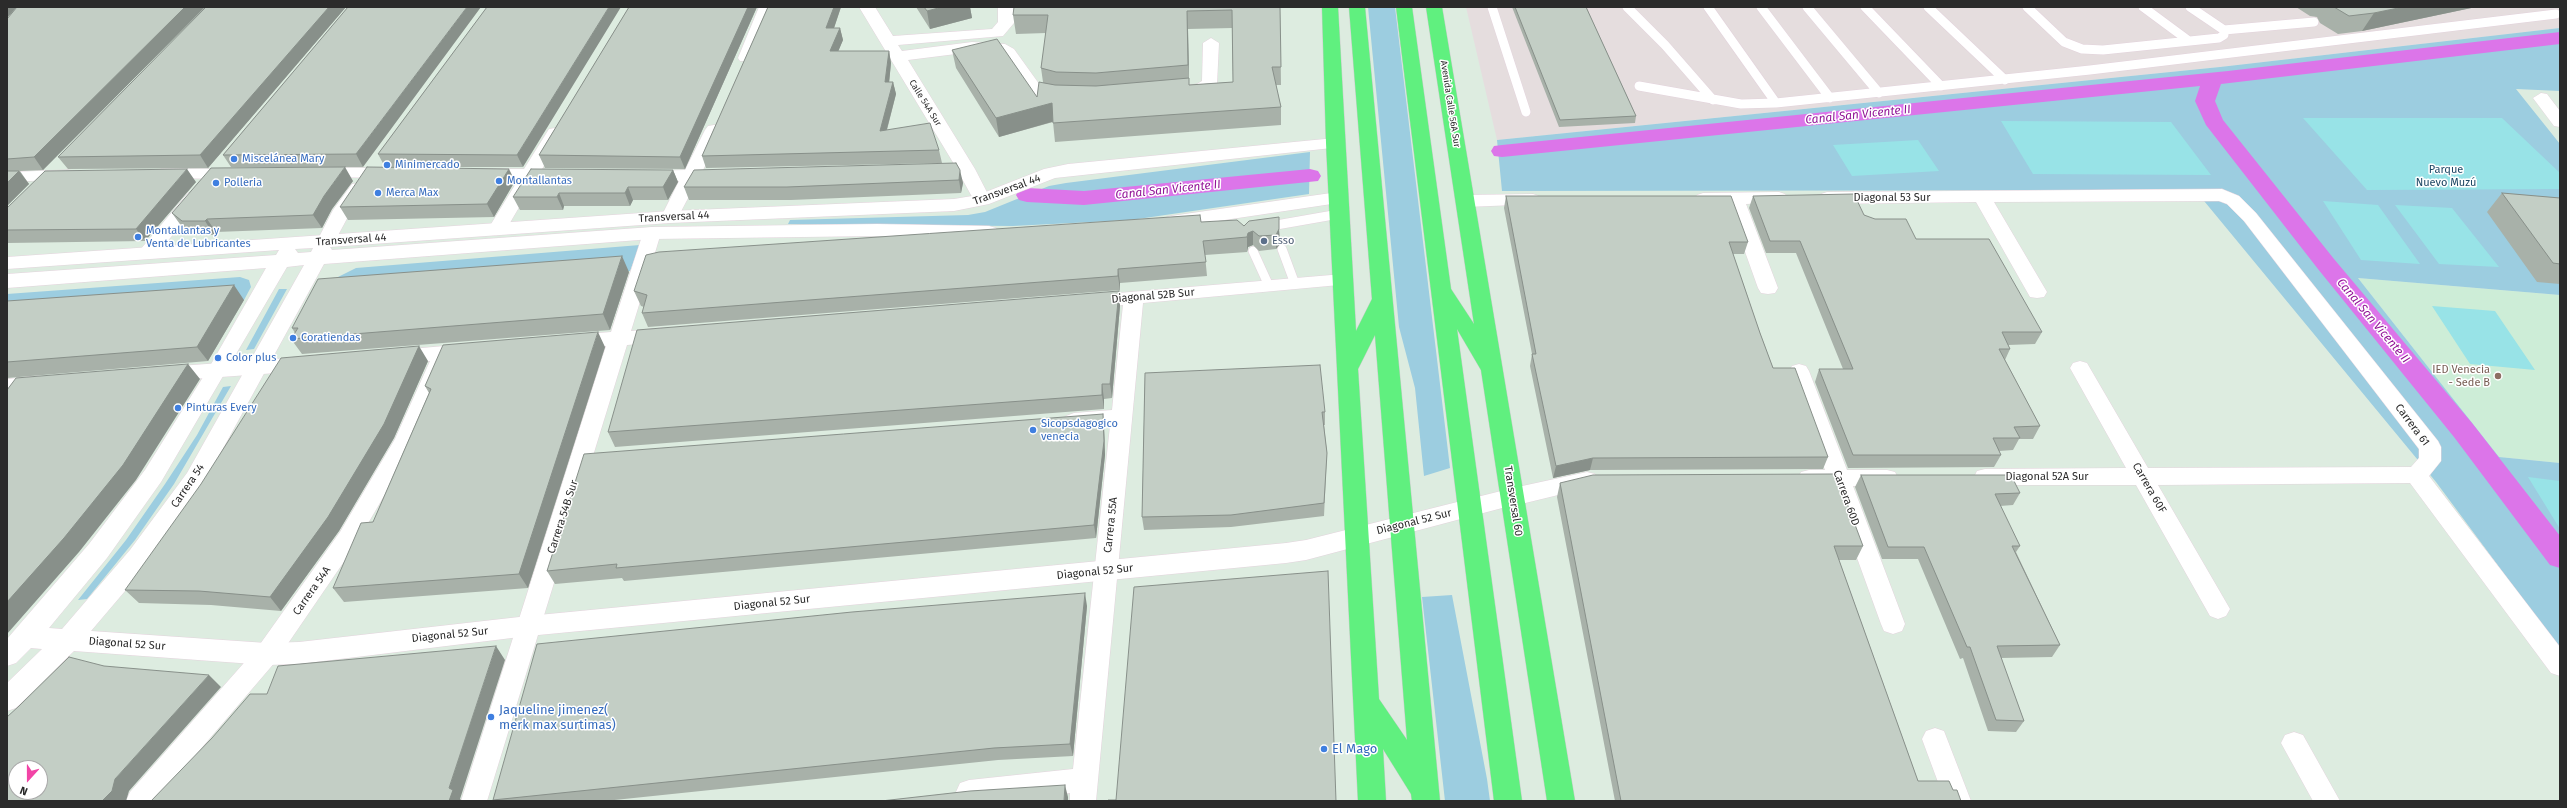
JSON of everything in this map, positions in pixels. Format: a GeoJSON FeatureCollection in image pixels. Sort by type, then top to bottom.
{"type":"FeatureCollection","features":[{"type":"Feature","properties":{"kind":"highway"},"geometry":{"type":"LineString","coordinates":[[1330,7],[1335,143],[1365,700],[1372,801]]}},
{"type":"Feature","properties":{"kind":"highway"},"geometry":{"type":"LineString","coordinates":[[1404,7],[1508,801]]}},
{"type":"Feature","properties":{"kind":"highway","name":"Avenida Calle 56A Sur"},"geometry":{"type":"LineString","coordinates":[[1434,7],[1466,201]]}},
{"type":"Feature","properties":{"kind":"highway"},"geometry":{"type":"LineString","coordinates":[[1356,8],[1425,796]]}},
{"type":"Feature","properties":{"kind":"highway","name":"Transversal 60"},"geometry":{"type":"LineString","coordinates":[[1466,201],[1561,801]]}},
{"type":"Feature","properties":{"kind":"highway"},"geometry":{"type":"LineString","coordinates":[[1441,286],[1493,373]]}},
{"type":"Feature","properties":{"kind":"highway"},"geometry":{"type":"LineString","coordinates":[[1348,370],[1382,300]]}},
{"type":"Feature","properties":{"kind":"highway"},"geometry":{"type":"LineString","coordinates":[[1365,700],[1425,796]]}},
{"type":"Feature","properties":{"kind":"street"},"geometry":{"type":"LineString","coordinates":[[739,73],[767,7]]}},
{"type":"Feature","properties":{"kind":"street","name":"Calle 54A Sur"},"geometry":{"type":"LineString","coordinates":[[867,7],[896,57],[966,169],[982,200]]}},
{"type":"Feature","properties":{"kind":"street"},"geometry":{"type":"LineString","coordinates":[[887,41],[996,33],[1006,23],[1006,7]]}},
{"type":"Feature","properties":{"kind":"street"},"geometry":{"type":"LineString","coordinates":[[1168,92],[1192,91],[1209,84],[1211,79],[1211,43]]}},
{"type":"Feature","properties":{"kind":"street"},"geometry":{"type":"LineString","coordinates":[[896,57],[972,47],[999,47],[1008,52],[1036,92],[1058,98],[1083,98]]}},
{"type":"Feature","properties":{"kind":"street"},"geometry":{"type":"LineString","coordinates":[[2560,99],[2540,98],[2560,122]]}},
{"type":"Feature","properties":{"kind":"street"},"geometry":{"type":"LineString","coordinates":[[670,217],[720,116]]}},
{"type":"Feature","properties":{"kind":"street"},"geometry":{"type":"LineString","coordinates":[[497,229],[562,121]]}},
{"type":"Feature","properties":{"kind":"street","name":"Transversal 44"},"geometry":{"type":"LineString","coordinates":[[318,248],[497,229],[670,217],[954,205],[982,200],[1051,173],[1068,170],[1335,143]]}},
{"type":"Feature","properties":{"kind":"street"},"geometry":{"type":"LineString","coordinates":[[147,254],[228,156]]}},
{"type":"Feature","properties":{"kind":"street"},"geometry":{"type":"LineString","coordinates":[[34,191],[66,159]]}},
{"type":"Feature","properties":{"kind":"street"},"geometry":{"type":"LineString","coordinates":[[7,656],[26,637],[98,551],[153,476],[218,370],[280,262],[290,251],[318,248],[342,210],[375,166]]}},
{"type":"Feature","properties":{"kind":"street"},"geometry":{"type":"LineString","coordinates":[[304,173],[375,166],[408,173]]}},
{"type":"Feature","properties":{"kind":"street"},"geometry":{"type":"LineString","coordinates":[[911,171],[966,169]]}},
{"type":"Feature","properties":{"kind":"street"},"geometry":{"type":"LineString","coordinates":[[143,175],[251,174]]}},
{"type":"Feature","properties":{"kind":"street"},"geometry":{"type":"LineString","coordinates":[[469,174],[576,175]]}},
{"type":"Feature","properties":{"kind":"street"},"geometry":{"type":"LineString","coordinates":[[7,176],[89,175]]}},
{"type":"Feature","properties":{"kind":"street"},"geometry":{"type":"LineString","coordinates":[[630,176],[738,175]]}},
{"type":"Feature","properties":{"kind":"street","name":"Diagonal 53 Sur"},"geometry":{"type":"LineString","coordinates":[[1689,199],[2222,195]]}},
{"type":"Feature","properties":{"kind":"street","name":"Carrera 61"},"geometry":{"type":"LineString","coordinates":[[2222,195],[2233,200],[2250,217],[2430,447],[2430,461],[2416,475]]}},
{"type":"Feature","properties":{"kind":"street"},"geometry":{"type":"LineString","coordinates":[[1982,197],[2037,292]]}},
{"type":"Feature","properties":{"kind":"street"},"geometry":{"type":"LineString","coordinates":[[1735,199],[1768,288]]}},
{"type":"Feature","properties":{"kind":"street"},"geometry":{"type":"LineString","coordinates":[[1466,201],[1551,200]]}},
{"type":"Feature","properties":{"kind":"street"},"geometry":{"type":"LineString","coordinates":[[1152,225],[1237,218],[1339,206]]}},
{"type":"Feature","properties":{"kind":"street","name":"Transversal 44"},"geometry":{"type":"LineString","coordinates":[[7,263],[147,254],[652,233],[869,230],[1004,232]]}},
{"type":"Feature","properties":{"kind":"street","name":"Carrera 54B Sur"},"geometry":{"type":"LineString","coordinates":[[474,801],[652,233]]}},
{"type":"Feature","properties":{"kind":"street","name":"Carrera 54"},"geometry":{"type":"LineString","coordinates":[[7,700],[68,640],[139,557],[195,479],[258,367],[318,248]]}},
{"type":"Feature","properties":{"kind":"street"},"geometry":{"type":"LineString","coordinates":[[7,281],[280,262]]}},
{"type":"Feature","properties":{"kind":"street","name":"Diagonal 52B Sur"},"geometry":{"type":"LineString","coordinates":[[1071,302],[1343,280]]}},
{"type":"Feature","properties":{"kind":"street","name":"Carrera 55A"},"geometry":{"type":"LineString","coordinates":[[1084,790],[1134,297]]}},
{"type":"Feature","properties":{"kind":"street"},"geometry":{"type":"LineString","coordinates":[[558,343],[683,333]]}},
{"type":"Feature","properties":{"kind":"street"},"geometry":{"type":"LineString","coordinates":[[380,358],[489,349]]}},
{"type":"Feature","properties":{"kind":"street","name":"Carrera 54A"},"geometry":{"type":"LineString","coordinates":[[139,801],[267,654],[348,538],[405,440],[443,353]]}},
{"type":"Feature","properties":{"kind":"street"},"geometry":{"type":"LineString","coordinates":[[142,376],[324,362]]}},
{"type":"Feature","properties":{"kind":"street","name":"Carrera 60F"},"geometry":{"type":"LineString","coordinates":[[2080,368],[2218,609]]}},
{"type":"Feature","properties":{"kind":"street","name":"Carrera 60D"},"geometry":{"type":"LineString","coordinates":[[1799,371],[1893,624]]}},
{"type":"Feature","properties":{"kind":"street"},"geometry":{"type":"LineString","coordinates":[[7,407],[15,385],[55,382]]}},
{"type":"Feature","properties":{"kind":"street"},"geometry":{"type":"LineString","coordinates":[[1050,423],[1122,417]]}},
{"type":"Feature","properties":{"kind":"street"},"geometry":{"type":"LineString","coordinates":[[581,459],[605,458]]}},
{"type":"Feature","properties":{"kind":"street"},"geometry":{"type":"LineString","coordinates":[[2416,475],[2560,666]]}},
{"type":"Feature","properties":{"kind":"street","name":"Diagonal 52A Sur"},"geometry":{"type":"LineString","coordinates":[[1966,477],[2416,475]]}},
{"type":"Feature","properties":{"kind":"street"},"geometry":{"type":"LineString","coordinates":[[1792,478],[1911,478]]}},
{"type":"Feature","properties":{"kind":"street"},"geometry":{"type":"LineString","coordinates":[[1513,497],[1574,482],[1606,479]]}},
{"type":"Feature","properties":{"kind":"street","name":"Diagonal 52 Sur"},"geometry":{"type":"LineString","coordinates":[[26,637],[267,654],[299,653],[528,626],[1286,553],[1356,537],[1513,497]]}},
{"type":"Feature","properties":{"kind":"street"},"geometry":{"type":"LineString","coordinates":[[1935,740],[1958,801]]}},
{"type":"Feature","properties":{"kind":"street"},"geometry":{"type":"LineString","coordinates":[[2294,743],[2328,801]]}},
{"type":"Feature","properties":{"kind":"street"},"geometry":{"type":"LineString","coordinates":[[945,794],[1084,790]]}},
{"type":"Feature","properties":{"kind":"lane"},"geometry":{"type":"LineString","coordinates":[[1492,7],[1526,112]]}},
{"type":"Feature","properties":{"kind":"lane"},"geometry":{"type":"LineString","coordinates":[[1627,7],[1665,45],[1713,100]]}},
{"type":"Feature","properties":{"kind":"lane"},"geometry":{"type":"LineString","coordinates":[[1708,7],[1776,103]]}},
{"type":"Feature","properties":{"kind":"lane"},"geometry":{"type":"LineString","coordinates":[[1761,7],[1830,98]]}},
{"type":"Feature","properties":{"kind":"lane"},"geometry":{"type":"LineString","coordinates":[[1807,7],[1879,93]]}},
{"type":"Feature","properties":{"kind":"lane"},"geometry":{"type":"LineString","coordinates":[[1865,7],[1940,86]]}},
{"type":"Feature","properties":{"kind":"lane"},"geometry":{"type":"LineString","coordinates":[[1928,7],[2005,80]]}},
{"type":"Feature","properties":{"kind":"lane"},"geometry":{"type":"LineString","coordinates":[[2027,7],[2064,42],[2082,49],[2103,50],[2219,38],[2224,35],[2224,30]]}},
{"type":"Feature","properties":{"kind":"lane"},"geometry":{"type":"LineString","coordinates":[[2143,7],[2189,41]]}},
{"type":"Feature","properties":{"kind":"lane"},"geometry":{"type":"LineString","coordinates":[[2190,7],[2224,30],[2314,22]]}},
{"type":"Feature","properties":{"kind":"lane"},"geometry":{"type":"LineString","coordinates":[[1639,86],[1741,104],[1776,103],[2005,80],[2556,14]]}},
{"type":"Feature","properties":{"kind":"lane"},"geometry":{"type":"LineString","coordinates":[[1256,229],[1277,228],[1339,206]]}},
{"type":"Feature","properties":{"kind":"lane"},"geometry":{"type":"LineString","coordinates":[[1282,249],[1295,284]]}},
{"type":"Feature","properties":{"kind":"lane"},"geometry":{"type":"LineString","coordinates":[[1253,251],[1269,286]]}},
{"type":"Feature","properties":{"kind":"shaded area"},"geometry":{"type":"Polygon","coordinates":[[[1466,7],[2560,7],[2560,28],[2220,67],[1497,140],[1466,7]]]}},
{"type":"Feature","properties":{"kind":"shaded area","name":"IED Venecia - Sede B"},"geometry":{"type":"Polygon","coordinates":[[[2358,278],[2560,295],[2560,463],[2499,457],[2358,278]]]}},
{"type":"Feature","properties":{"kind":"green space"},"geometry":{"type":"Polygon","coordinates":[[[1368,7],[1395,7],[1450,468],[1424,476],[1415,388],[1399,327],[1368,7]]]}},
{"type":"Feature","properties":{"kind":"green space","name":"Parque Nuevo Muzú"},"geometry":{"type":"Polygon","coordinates":[[[2560,28],[2560,91],[2516,89],[2560,144],[2560,295],[2358,278],[2499,457],[2560,463],[2560,649],[2436,482],[2195,190],[1502,191],[1497,140],[2220,67],[2560,28]]]}},
{"type":"Feature","properties":{"kind":"green space"},"geometry":{"type":"Polygon","coordinates":[[[2303,118],[2502,118],[2560,173],[2560,189],[2367,190],[2303,118]]]}},
{"type":"Feature","properties":{"kind":"green space"},"geometry":{"type":"Polygon","coordinates":[[[2001,121],[2171,122],[2211,175],[2033,174],[2001,121]]]}},
{"type":"Feature","properties":{"kind":"green space"},"geometry":{"type":"Polygon","coordinates":[[[1918,140],[1939,171],[1852,176],[1833,145],[1918,140]]]}},
{"type":"Feature","properties":{"kind":"green space"},"geometry":{"type":"Polygon","coordinates":[[[1310,152],[1309,194],[1131,220],[1013,226],[788,224],[790,220],[968,215],[985,212],[1049,186],[1310,152]]]}},
{"type":"Feature","properties":{"kind":"green space"},"geometry":{"type":"Polygon","coordinates":[[[2323,201],[2378,205],[2420,264],[2361,260],[2323,201]]]}},
{"type":"Feature","properties":{"kind":"green space"},"geometry":{"type":"Polygon","coordinates":[[[2395,205],[2452,208],[2499,267],[2439,264],[2395,205]]]}},
{"type":"Feature","properties":{"kind":"green space"},"geometry":{"type":"Polygon","coordinates":[[[640,245],[630,271],[328,295],[338,277],[356,268],[640,245]]]}},
{"type":"Feature","properties":{"kind":"green space"},"geometry":{"type":"Polygon","coordinates":[[[240,277],[249,280],[251,287],[244,300],[7,316],[7,294],[240,277]]]}},
{"type":"Feature","properties":{"kind":"green space"},"geometry":{"type":"Polygon","coordinates":[[[279,289],[287,289],[254,349],[246,350],[279,289]]]}},
{"type":"Feature","properties":{"kind":"green space"},"geometry":{"type":"Polygon","coordinates":[[[2432,306],[2495,311],[2535,370],[2470,364],[2432,306]]]}},
{"type":"Feature","properties":{"kind":"green space"},"geometry":{"type":"Polygon","coordinates":[[[231,386],[174,484],[135,540],[87,599],[78,600],[126,540],[165,484],[197,435],[223,387],[231,386]]]}},
{"type":"Feature","properties":{"kind":"green space"},"geometry":{"type":"Polygon","coordinates":[[[2528,477],[2560,481],[2560,529],[2528,477]]]}},
{"type":"Feature","properties":{"kind":"green space"},"geometry":{"type":"Polygon","coordinates":[[[1452,595],[1490,801],[1445,801],[1422,597],[1452,595]]]}},
{"type":"Feature","properties":{"kind":"building"},"geometry":{"type":"Polygon","coordinates":[[[17,7],[185,7],[34,157],[7,159],[7,19],[17,7]]]}},
{"type":"Feature","properties":{"kind":"building"},"geometry":{"type":"Polygon","coordinates":[[[206,7],[329,7],[200,155],[58,157],[206,7]]]}},
{"type":"Feature","properties":{"kind":"building"},"geometry":{"type":"Polygon","coordinates":[[[348,7],[467,7],[356,154],[223,155],[348,7]]]}},
{"type":"Feature","properties":{"kind":"building"},"geometry":{"type":"Polygon","coordinates":[[[487,7],[609,7],[517,155],[378,154],[487,7]]]}},
{"type":"Feature","properties":{"kind":"building"},"geometry":{"type":"Polygon","coordinates":[[[629,7],[748,7],[680,157],[539,155],[629,7]]]}},
{"type":"Feature","properties":{"kind":"building"},"geometry":{"type":"Polygon","coordinates":[[[768,7],[834,7],[826,28],[840,28],[830,51],[889,51],[885,82],[893,82],[880,131],[930,123],[939,150],[702,156],[768,7]]]}},
{"type":"Feature","properties":{"kind":"building"},"geometry":{"type":"Polygon","coordinates":[[[924,7],[942,7],[927,11],[924,7]]]}},
{"type":"Feature","properties":{"kind":"building"},"geometry":{"type":"Polygon","coordinates":[[[1014,7],[1280,7],[1281,67],[1272,67],[1281,107],[1053,123],[1052,103],[996,118],[952,50],[997,39],[1037,97],[1039,82],[1055,85],[1096,86],[1189,78],[1189,85],[1233,82],[1232,10],[1187,11],[1188,65],[1096,73],[1056,72],[1041,68],[1048,15],[1013,15],[1014,7]]]}},
{"type":"Feature","properties":{"kind":"building"},"geometry":{"type":"Polygon","coordinates":[[[1515,7],[1586,7],[1636,116],[1560,120],[1515,7]]]}},
{"type":"Feature","properties":{"kind":"building"},"geometry":{"type":"Polygon","coordinates":[[[2334,7],[2403,7],[2349,16],[2334,7]]]}},
{"type":"Feature","properties":{"kind":"building"},"geometry":{"type":"Polygon","coordinates":[[[956,163],[960,170],[959,180],[787,187],[684,187],[694,170],[956,163]]]}},
{"type":"Feature","properties":{"kind":"building"},"geometry":{"type":"Polygon","coordinates":[[[345,167],[324,196],[313,215],[182,221],[172,213],[211,168],[345,167]]]}},
{"type":"Feature","properties":{"kind":"building"},"geometry":{"type":"Polygon","coordinates":[[[367,167],[509,169],[487,204],[340,207],[367,167]]]}},
{"type":"Feature","properties":{"kind":"building"},"geometry":{"type":"Polygon","coordinates":[[[187,169],[136,229],[7,230],[7,208],[45,171],[187,169]]]}},
{"type":"Feature","properties":{"kind":"building"},"geometry":{"type":"Polygon","coordinates":[[[531,169],[673,170],[663,187],[628,187],[625,193],[559,193],[557,197],[513,197],[531,169]]]}},
{"type":"Feature","properties":{"kind":"building"},"geometry":{"type":"Polygon","coordinates":[[[7,171],[19,171],[7,183],[7,171]]]}},
{"type":"Feature","properties":{"kind":"building"},"geometry":{"type":"Polygon","coordinates":[[[2502,193],[2560,198],[2560,264],[2553,263],[2502,193]]]}},
{"type":"Feature","properties":{"kind":"building"},"geometry":{"type":"Polygon","coordinates":[[[1854,194],[1864,215],[1875,219],[1906,219],[1916,239],[1989,239],[2042,332],[2002,332],[2010,349],[1999,349],[2040,426],[2014,427],[2020,438],[1993,438],[2001,455],[1853,455],[1819,369],[1853,369],[1800,241],[1770,241],[1753,196],[1854,194]]]}},
{"type":"Feature","properties":{"kind":"building"},"geometry":{"type":"Polygon","coordinates":[[[1506,196],[1731,196],[1748,242],[1729,242],[1773,368],[1795,368],[1828,457],[1593,458],[1556,466],[1532,354],[1536,354],[1506,196]]]}},
{"type":"Feature","properties":{"kind":"building"},"geometry":{"type":"Polygon","coordinates":[[[1200,215],[1201,222],[1237,220],[1244,226],[1249,221],[1279,217],[1279,229],[1276,235],[1259,236],[1253,231],[1248,233],[1247,237],[1203,241],[1206,262],[1118,269],[1118,276],[642,313],[647,295],[634,291],[646,255],[659,252],[1200,215]]]}},
{"type":"Feature","properties":{"kind":"building"},"geometry":{"type":"Polygon","coordinates":[[[622,256],[603,314],[291,339],[298,328],[292,328],[318,279],[622,256]]]}},
{"type":"Feature","properties":{"kind":"building"},"geometry":{"type":"Polygon","coordinates":[[[234,285],[197,347],[7,362],[7,301],[234,285]]]}},
{"type":"Feature","properties":{"kind":"building"},"geometry":{"type":"Polygon","coordinates":[[[1119,291],[1110,384],[1102,384],[1102,395],[608,432],[637,330],[1119,291]]]}},
{"type":"Feature","properties":{"kind":"building"},"geometry":{"type":"Polygon","coordinates":[[[598,332],[519,574],[333,588],[361,523],[373,522],[431,389],[425,386],[443,345],[598,332]]]}},
{"type":"Feature","properties":{"kind":"building"},"geometry":{"type":"Polygon","coordinates":[[[419,346],[384,424],[328,517],[270,597],[199,591],[125,590],[201,484],[281,358],[419,346]]]}},
{"type":"Feature","properties":{"kind":"building"},"geometry":{"type":"Polygon","coordinates":[[[188,364],[123,465],[64,538],[7,602],[7,390],[16,378],[188,364]]]}},
{"type":"Feature","properties":{"kind":"building"},"geometry":{"type":"Polygon","coordinates":[[[1320,365],[1325,412],[1322,412],[1327,453],[1324,503],[1231,515],[1142,517],[1145,373],[1320,365]]]}},
{"type":"Feature","properties":{"kind":"building"},"geometry":{"type":"Polygon","coordinates":[[[1103,414],[1104,441],[1094,525],[616,568],[617,564],[547,571],[584,454],[1103,414]]]}},
{"type":"Feature","properties":{"kind":"building"},"geometry":{"type":"Polygon","coordinates":[[[1836,474],[1863,546],[1834,546],[1918,781],[1949,781],[1953,790],[1957,790],[1961,801],[1621,801],[1560,483],[1593,475],[1836,474]]]}},
{"type":"Feature","properties":{"kind":"building"},"geometry":{"type":"Polygon","coordinates":[[[1861,475],[2011,475],[2020,493],[1995,494],[2020,546],[2012,546],[2060,645],[1997,646],[2024,721],[1996,720],[1970,647],[1967,647],[1924,547],[1888,547],[1861,475]]]}},
{"type":"Feature","properties":{"kind":"building"},"geometry":{"type":"Polygon","coordinates":[[[1328,571],[1336,801],[1108,801],[1116,800],[1134,587],[1328,571]]]}},
{"type":"Feature","properties":{"kind":"building"},"geometry":{"type":"Polygon","coordinates":[[[1085,593],[1070,744],[994,748],[493,800],[537,644],[852,612],[1085,593]]]}},
{"type":"Feature","properties":{"kind":"building"},"geometry":{"type":"Polygon","coordinates":[[[496,646],[449,788],[453,790],[449,801],[151,801],[212,738],[250,694],[267,694],[278,666],[496,646]]]}},
{"type":"Feature","properties":{"kind":"building"},"geometry":{"type":"Polygon","coordinates":[[[69,657],[104,666],[209,675],[115,779],[112,791],[102,801],[7,801],[7,717],[69,657]]]}},
{"type":"Feature","properties":{"kind":"building"},"geometry":{"type":"Polygon","coordinates":[[[1065,785],[1064,801],[881,801],[970,791],[1065,785]]]}},
{"type":"Feature","properties":{"kind":"waterway","name":"Canal San Vicente II"},"geometry":{"type":"LineString","coordinates":[[1502,151],[2228,77],[2560,38]]}},
{"type":"Feature","properties":{"kind":"waterway","name":"Canal San Vicente II"},"geometry":{"type":"LineString","coordinates":[[2213,79],[2205,101],[2213,121],[2326,264],[2463,430],[2560,557]]}},
{"type":"Feature","properties":{"kind":"waterway","name":"Canal San Vicente II"},"geometry":{"type":"LineString","coordinates":[[1027,195],[1084,198],[1310,176]]}},
{"type":"Feature","properties":{"kind":"place","name":"Miscelánea Mary"},"geometry":{"type":"Point","coordinates":[234,159]}},
{"type":"Feature","properties":{"kind":"place","name":"Minimercado"},"geometry":{"type":"Point","coordinates":[387,165]}},
{"type":"Feature","properties":{"kind":"place","name":"Montallantas"},"geometry":{"type":"Point","coordinates":[499,181]}},
{"type":"Feature","properties":{"kind":"place","name":"Polleria"},"geometry":{"type":"Point","coordinates":[216,183]}},
{"type":"Feature","properties":{"kind":"place","name":"Merca Max"},"geometry":{"type":"Point","coordinates":[378,193]}},
{"type":"Feature","properties":{"kind":"place","name":"Montallantas y Venta de Lubricantes"},"geometry":{"type":"Point","coordinates":[138,237]}},
{"type":"Feature","properties":{"kind":"place","name":"Esso"},"geometry":{"type":"Point","coordinates":[1264,241]}},
{"type":"Feature","properties":{"kind":"place","name":"Coratiendas"},"geometry":{"type":"Point","coordinates":[293,338]}},
{"type":"Feature","properties":{"kind":"place","name":"Color plus"},"geometry":{"type":"Point","coordinates":[218,358]}},
{"type":"Feature","properties":{"kind":"place","name":"IED Venecia - Sede B"},"geometry":{"type":"Point","coordinates":[2498,376]}},
{"type":"Feature","properties":{"kind":"place","name":"Pinturas Every"},"geometry":{"type":"Point","coordinates":[178,408]}},
{"type":"Feature","properties":{"kind":"place","name":"Sicopsdagogico venecia"},"geometry":{"type":"Point","coordinates":[1033,430]}},
{"type":"Feature","properties":{"kind":"place","name":"Jaqueline jimenez( merk max surtimas)"},"geometry":{"type":"Point","coordinates":[491,717]}},
{"type":"Feature","properties":{"kind":"place","name":"El Mago"},"geometry":{"type":"Point","coordinates":[1324,749]}}]}
